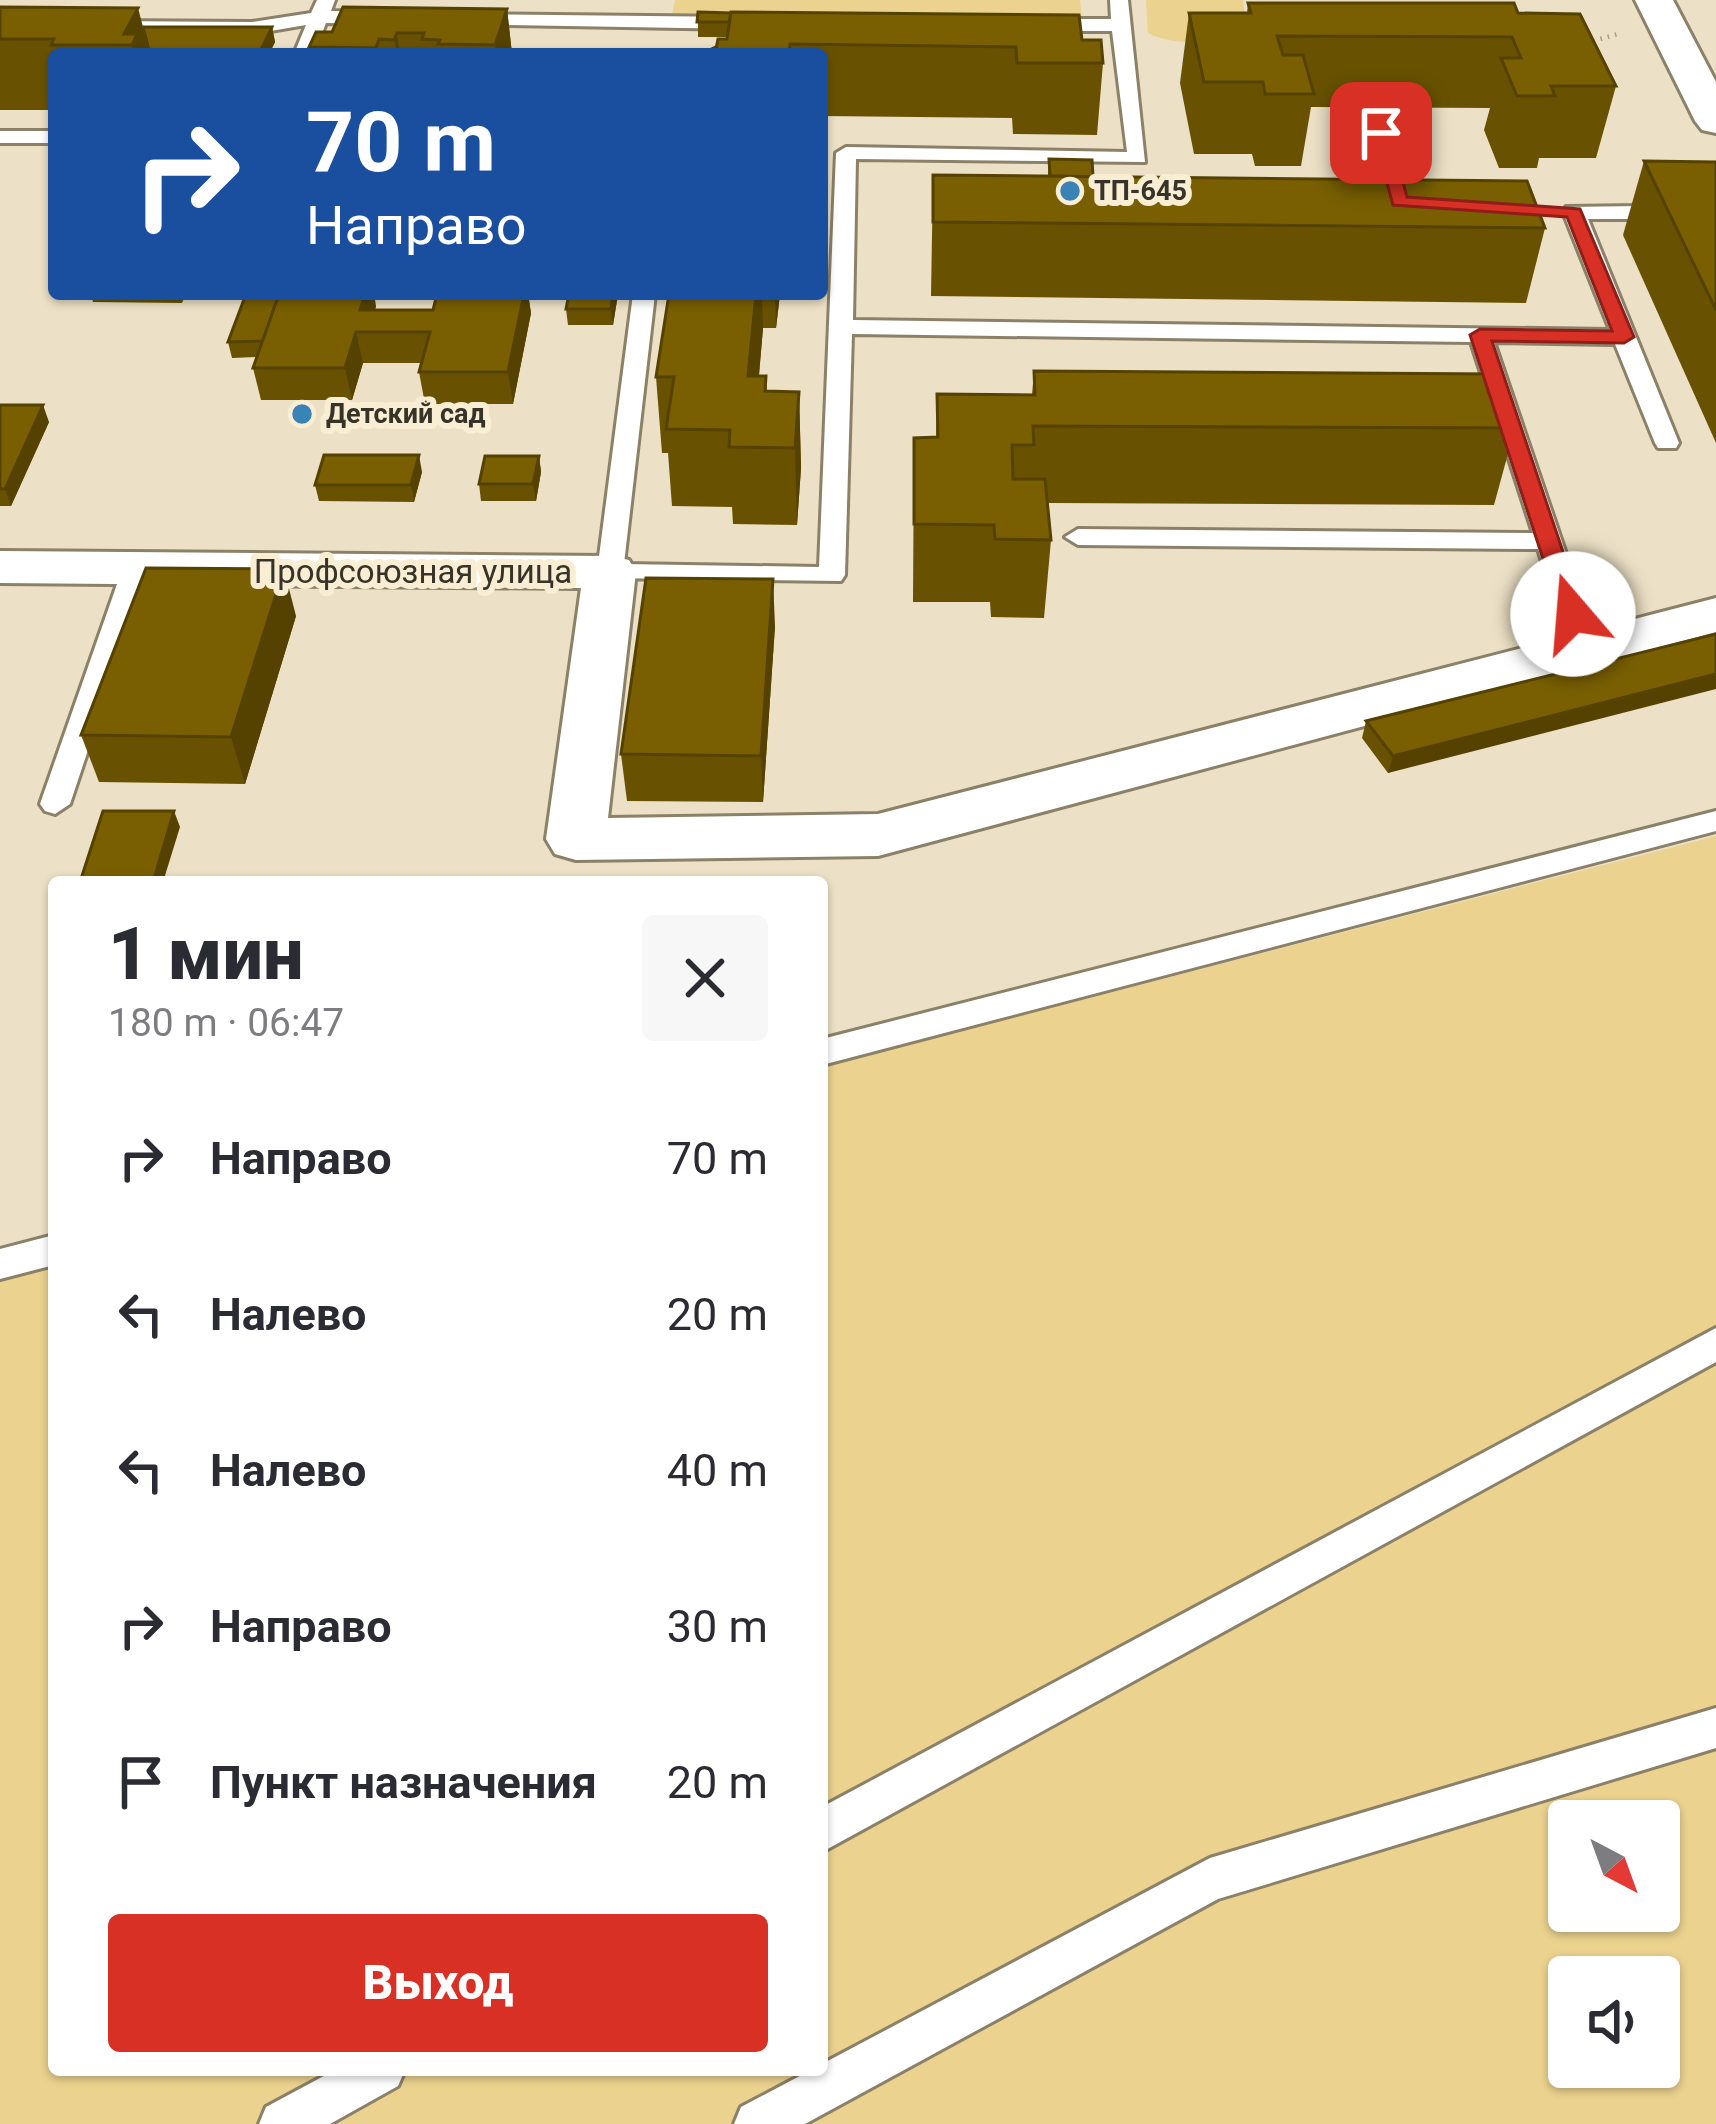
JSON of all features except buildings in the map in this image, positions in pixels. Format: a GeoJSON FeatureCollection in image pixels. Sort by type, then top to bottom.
{"type":"FeatureCollection","features":[{"type":"Feature","properties":{"kind":"street"},"geometry":{"type":"LineString","coordinates":[[1659,10],[1716,121]]}},
{"type":"Feature","properties":{"kind":"street","name":"Профсоюзная улица"},"geometry":{"type":"LineString","coordinates":[[0,567],[610,572]]}},
{"type":"Feature","properties":{"kind":"street"},"geometry":{"type":"LineString","coordinates":[[610,572],[576,839],[878,836],[1716,616]]}},
{"type":"Feature","properties":{"kind":"lane"},"geometry":{"type":"LineString","coordinates":[[586,31],[591,0]]}},
{"type":"Feature","properties":{"kind":"lane"},"geometry":{"type":"LineString","coordinates":[[643,300],[610,572],[832,575],[846,153],[1138,158],[1119,0]]}},
{"type":"Feature","properties":{"kind":"lane"},"geometry":{"type":"LineString","coordinates":[[69,27],[251,28],[322,8],[408,19]]}},
{"type":"Feature","properties":{"kind":"lane"},"geometry":{"type":"LineString","coordinates":[[306,48],[322,8]]}},
{"type":"Feature","properties":{"kind":"lane"},"geometry":{"type":"LineString","coordinates":[[431,19],[586,31],[773,23]]}},
{"type":"Feature","properties":{"kind":"lane"},"geometry":{"type":"LineString","coordinates":[[1028,25],[1121,25]]}},
{"type":"Feature","properties":{"kind":"lane"},"geometry":{"type":"LineString","coordinates":[[1381,133],[1400,202],[1443,204]]}},
{"type":"Feature","properties":{"kind":"lane"},"geometry":{"type":"LineString","coordinates":[[0,137],[48,137]]}},
{"type":"Feature","properties":{"kind":"lane"},"geometry":{"type":"LineString","coordinates":[[1667,443],[1624,337],[1563,212],[1716,212]]}},
{"type":"Feature","properties":{"kind":"lane"},"geometry":{"type":"LineString","coordinates":[[842,327],[1624,337]]}},
{"type":"Feature","properties":{"kind":"lane"},"geometry":{"type":"LineString","coordinates":[[1480,335],[1585,650]]}},
{"type":"Feature","properties":{"kind":"lane"},"geometry":{"type":"LineString","coordinates":[[1078,537],[1548,541]]}},
{"type":"Feature","properties":{"kind":"lane"},"geometry":{"type":"LineString","coordinates":[[55,804],[134,570]]}},
{"type":"Feature","properties":{"kind":"lane"},"geometry":{"type":"LineString","coordinates":[[828,1050],[1716,821]]}},
{"type":"Feature","properties":{"kind":"lane"},"geometry":{"type":"LineString","coordinates":[[0,1264],[48,1252]]}},
{"type":"Feature","properties":{"kind":"lane"},"geometry":{"type":"LineString","coordinates":[[828,1827],[1716,1344]]}},
{"type":"Feature","properties":{"kind":"lane"},"geometry":{"type":"LineString","coordinates":[[758,2124],[1210,1880],[1716,1728]]}},
{"type":"Feature","properties":{"kind":"lane"},"geometry":{"type":"LineString","coordinates":[[283,2124],[371,2076]]}},
{"type":"Feature","properties":{"kind":"path"},"geometry":{"type":"LineString","coordinates":[[1580,45],[1659,10]]}},
{"type":"Feature","properties":{"kind":"shaded area"},"geometry":{"type":"Polygon","coordinates":[[[675,0],[1080,0],[1082,19],[672,16],[675,0]]]}},
{"type":"Feature","properties":{"kind":"shaded area"},"geometry":{"type":"Polygon","coordinates":[[[1146,0],[1243,0],[1247,30],[1198,42],[1159,38],[1148,33],[1146,0]]]}},
{"type":"Feature","properties":{"kind":"shaded area"},"geometry":{"type":"Polygon","coordinates":[[[1716,836],[1716,2124],[0,2124],[0,1280],[48,1268],[48,2076],[828,2076],[828,1065],[1716,836]]]}},
{"type":"Feature","properties":{"kind":"place","name":"ТП-645"},"geometry":{"type":"Point","coordinates":[1070,191]}},
{"type":"Feature","properties":{"kind":"place","name":"Детский сад"},"geometry":{"type":"Point","coordinates":[302,414]}},
{"type":"Feature","properties":{"kind":"route"},"geometry":{"type":"LineString","coordinates":[[1381,133],[1400,202],[1574,212],[1624,337],[1480,335],[1573,614]]}}]}
